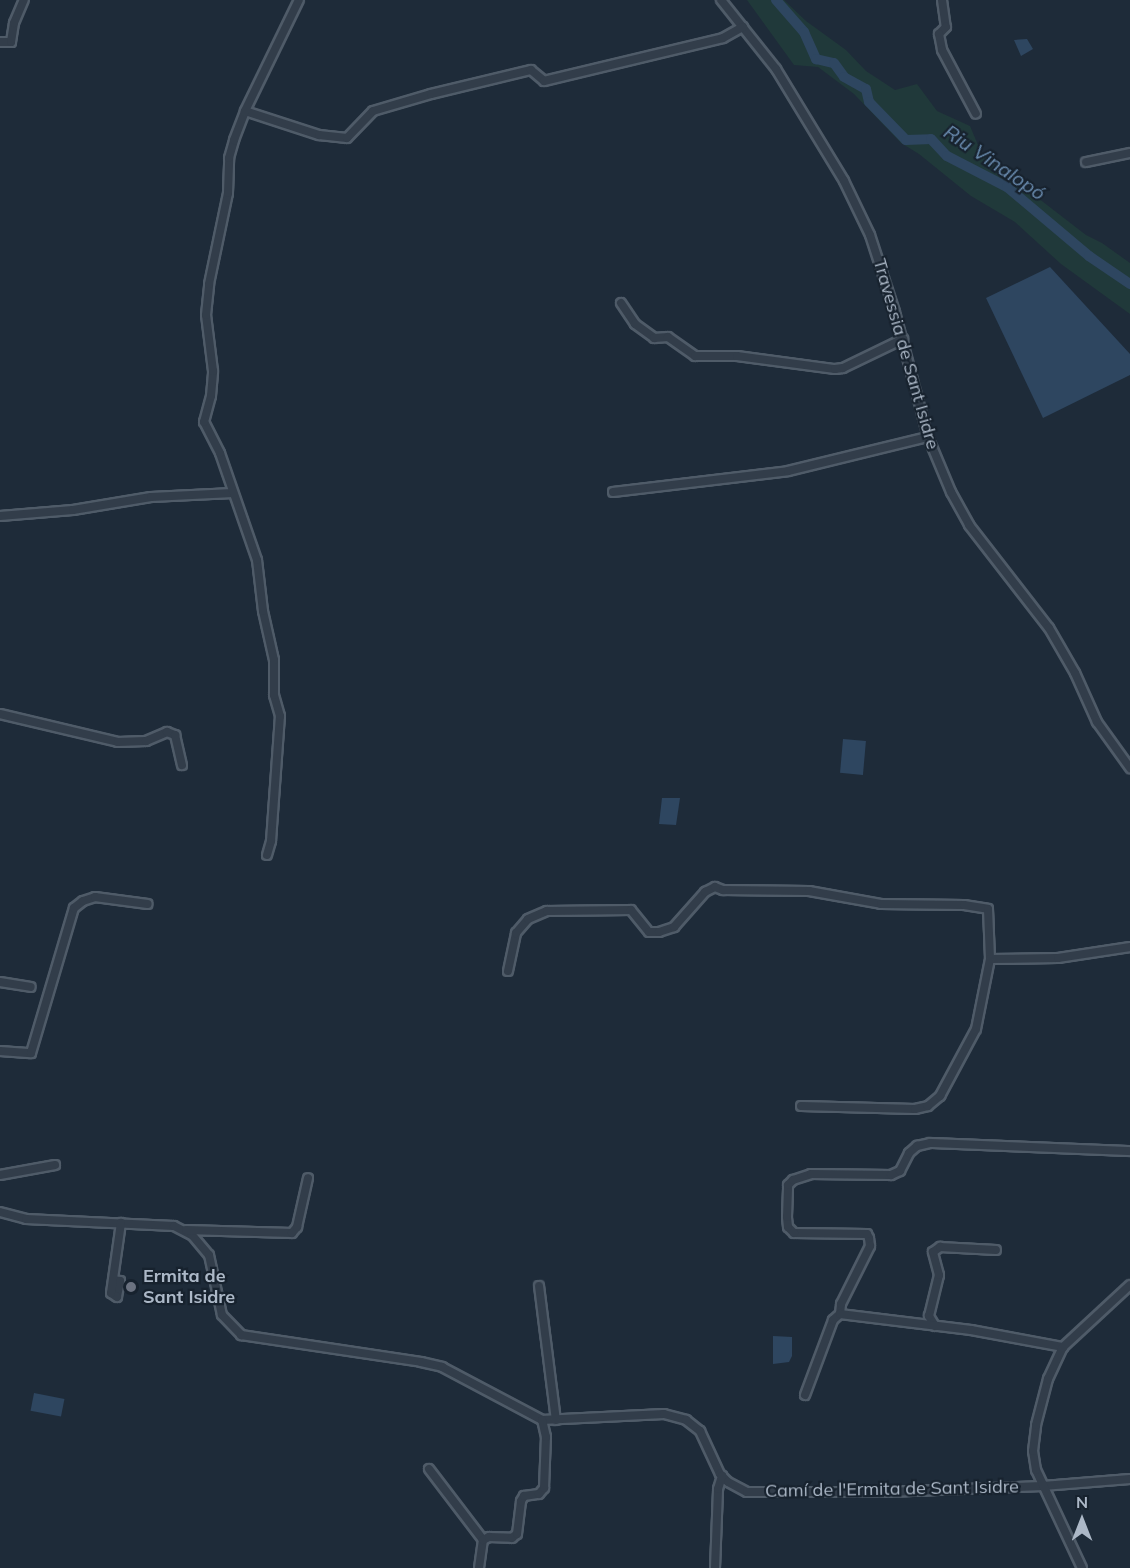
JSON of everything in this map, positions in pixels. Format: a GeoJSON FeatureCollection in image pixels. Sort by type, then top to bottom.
{"type":"FeatureCollection","features":[{"type":"Feature","properties":{"kind":"street"},"geometry":{"type":"LineString","coordinates":[[0,42],[11,42],[14,23],[24,0]]}},
{"type":"Feature","properties":{"kind":"street"},"geometry":{"type":"LineString","coordinates":[[267,855],[272,831],[280,716],[274,695],[274,660],[263,611],[257,560],[220,453],[204,422],[211,396],[213,371],[206,315],[209,284],[228,193],[229,158],[245,111],[299,0]]}},
{"type":"Feature","properties":{"kind":"street","name":"Travessia de Sant Isidre"},"geometry":{"type":"LineString","coordinates":[[721,0],[776,69],[844,181],[870,235],[903,339],[928,437],[951,492],[969,525],[1049,628],[1075,674],[1097,722],[1130,768]]}},
{"type":"Feature","properties":{"kind":"street"},"geometry":{"type":"LineString","coordinates":[[942,0],[946,27],[939,34],[942,50],[976,114]]}},
{"type":"Feature","properties":{"kind":"street"},"geometry":{"type":"LineString","coordinates":[[245,111],[320,135],[347,138],[373,111],[431,94],[531,70],[544,81],[723,38],[743,27]]}},
{"type":"Feature","properties":{"kind":"street"},"geometry":{"type":"LineString","coordinates":[[1086,162],[1130,153]]}},
{"type":"Feature","properties":{"kind":"street"},"geometry":{"type":"LineString","coordinates":[[621,303],[635,324],[654,338],[668,337],[696,356],[737,356],[834,369],[843,368],[903,339]]}},
{"type":"Feature","properties":{"kind":"street"},"geometry":{"type":"LineString","coordinates":[[613,492],[788,471],[928,437]]}},
{"type":"Feature","properties":{"kind":"street"},"geometry":{"type":"LineString","coordinates":[[0,516],[73,510],[151,497],[233,493]]}},
{"type":"Feature","properties":{"kind":"street"},"geometry":{"type":"LineString","coordinates":[[0,714],[118,742],[146,741],[166,732],[175,735],[182,765]]}},
{"type":"Feature","properties":{"kind":"street"},"geometry":{"type":"LineString","coordinates":[[508,971],[516,933],[528,919],[547,911],[631,910],[649,932],[658,932],[674,927],[705,892],[715,887],[723,890],[809,891],[881,904],[964,905],[988,909],[990,959],[976,1029],[940,1096],[928,1106],[915,1109],[801,1106]]}},
{"type":"Feature","properties":{"kind":"street"},"geometry":{"type":"LineString","coordinates":[[0,1051],[31,1053],[74,908],[83,901],[95,897],[148,904]]}},
{"type":"Feature","properties":{"kind":"street"},"geometry":{"type":"LineString","coordinates":[[990,959],[1058,958],[1130,947]]}},
{"type":"Feature","properties":{"kind":"street"},"geometry":{"type":"LineString","coordinates":[[0,982],[31,987]]}},
{"type":"Feature","properties":{"kind":"street"},"geometry":{"type":"LineString","coordinates":[[840,1314],[840,1304],[870,1246],[869,1238],[867,1234],[794,1233],[788,1227],[787,1217],[788,1185],[793,1180],[811,1174],[891,1175],[900,1171],[909,1153],[917,1146],[930,1143],[1130,1151]]}},
{"type":"Feature","properties":{"kind":"street"},"geometry":{"type":"LineString","coordinates":[[0,1175],[55,1165]]}},
{"type":"Feature","properties":{"kind":"street"},"geometry":{"type":"LineString","coordinates":[[0,1212],[26,1219],[174,1226],[180,1229],[292,1233],[297,1227],[308,1178]]}},
{"type":"Feature","properties":{"kind":"street"},"geometry":{"type":"LineString","coordinates":[[112,1280],[121,1223]]}},
{"type":"Feature","properties":{"kind":"street","name":"Camí de l'Ermita de Sant Isidre"},"geometry":{"type":"LineString","coordinates":[[180,1229],[192,1235],[209,1255],[222,1315],[241,1335],[442,1367],[542,1420],[664,1413],[686,1420],[700,1431],[722,1476],[747,1492],[831,1493],[1043,1486],[1130,1479]]}},
{"type":"Feature","properties":{"kind":"street"},"geometry":{"type":"LineString","coordinates":[[935,1326],[929,1316],[939,1275],[933,1252],[940,1247],[996,1250]]}},
{"type":"Feature","properties":{"kind":"street"},"geometry":{"type":"LineString","coordinates":[[1082,1568],[1043,1486],[1033,1451],[1036,1425],[1048,1379],[1063,1347],[1130,1285]]}},
{"type":"Feature","properties":{"kind":"street"},"geometry":{"type":"LineString","coordinates":[[539,1286],[556,1420]]}},
{"type":"Feature","properties":{"kind":"street"},"geometry":{"type":"LineString","coordinates":[[805,1395],[832,1320],[840,1314],[935,1326],[1063,1347]]}},
{"type":"Feature","properties":{"kind":"street"},"geometry":{"type":"LineString","coordinates":[[483,1540],[489,1537],[512,1538],[517,1534],[521,1501],[524,1496],[539,1494],[544,1488],[546,1437],[542,1420]]}},
{"type":"Feature","properties":{"kind":"street"},"geometry":{"type":"LineString","coordinates":[[429,1469],[483,1540],[479,1568]]}},
{"type":"Feature","properties":{"kind":"street"},"geometry":{"type":"LineString","coordinates":[[715,1568],[718,1487],[722,1476]]}},
{"type":"Feature","properties":{"kind":"street"},"geometry":{"type":"LineString","coordinates":[[718,1487],[735,1485]]}},
{"type":"Feature","properties":{"kind":"green space"},"geometry":{"type":"Polygon","coordinates":[[[747,0],[784,0],[806,21],[846,50],[866,71],[895,90],[917,84],[937,111],[970,126],[981,152],[1086,235],[1102,243],[1130,263],[1130,314],[1061,264],[1015,222],[971,196],[919,154],[901,143],[854,94],[818,67],[794,65],[747,0]]]}},
{"type":"Feature","properties":{"kind":"water"},"geometry":{"type":"Polygon","coordinates":[[[1027,39],[1033,49],[1021,56],[1014,40],[1027,39]]]}},
{"type":"Feature","properties":{"kind":"water"},"geometry":{"type":"Polygon","coordinates":[[[1050,267],[1130,354],[1130,375],[1043,418],[986,298],[1050,267]]]}},
{"type":"Feature","properties":{"kind":"water"},"geometry":{"type":"Polygon","coordinates":[[[843,739],[866,741],[863,775],[840,773],[843,739]]]}},
{"type":"Feature","properties":{"kind":"water"},"geometry":{"type":"Polygon","coordinates":[[[662,798],[680,798],[676,825],[659,824],[662,798]]]}},
{"type":"Feature","properties":{"kind":"water"},"geometry":{"type":"Polygon","coordinates":[[[773,1336],[792,1337],[792,1356],[789,1362],[773,1364],[773,1336]]]}},
{"type":"Feature","properties":{"kind":"water"},"geometry":{"type":"Polygon","coordinates":[[[34,1393],[64,1399],[61,1417],[31,1411],[34,1393]]]}},
{"type":"Feature","properties":{"kind":"waterway","name":"Riu Vinalopó"},"geometry":{"type":"LineString","coordinates":[[776,0],[804,32],[816,59],[834,63],[844,77],[866,89],[869,102],[906,140],[931,139],[947,156],[1007,187],[1089,256],[1130,284]]}},
{"type":"Feature","properties":{"kind":"place","name":"Ermita de Sant Isidre"},"geometry":{"type":"Point","coordinates":[131,1287]}}]}
